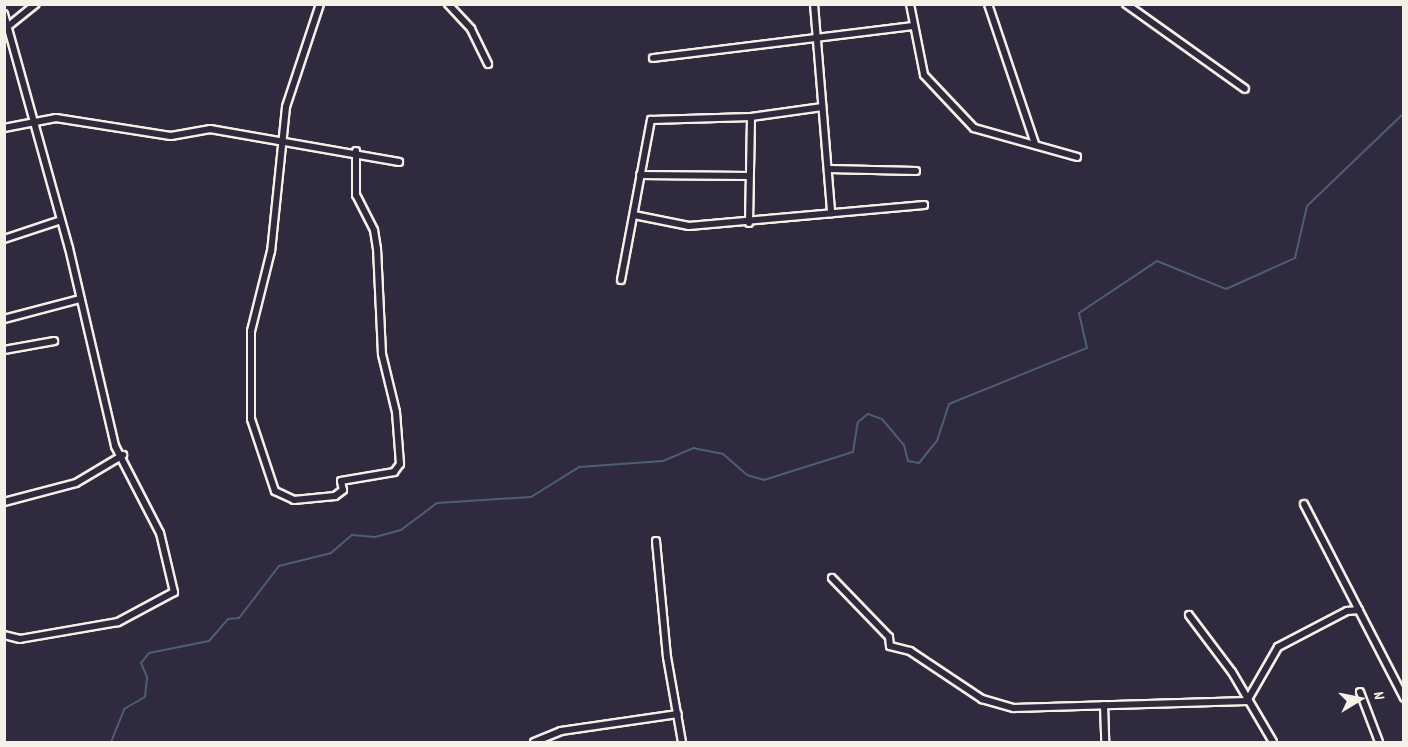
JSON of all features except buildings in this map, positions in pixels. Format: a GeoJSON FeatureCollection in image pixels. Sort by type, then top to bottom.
{"type":"FeatureCollection","features":[{"type":"Feature","properties":{"kind":"street"},"geometry":{"type":"LineString","coordinates":[[6,28],[36,4]]}},
{"type":"Feature","properties":{"kind":"street"},"geometry":{"type":"LineString","coordinates":[[320,4],[286,107],[286,141],[271,251],[251,331],[250,407],[268,478],[275,491],[294,500],[334,496],[343,490],[341,481],[394,472],[400,464],[396,412],[381,354],[375,239],[356,195],[356,151]]}},
{"type":"Feature","properties":{"kind":"street"},"geometry":{"type":"LineString","coordinates":[[448,4],[471,29],[488,64]]}},
{"type":"Feature","properties":{"kind":"street"},"geometry":{"type":"LineString","coordinates":[[814,4],[831,213]]}},
{"type":"Feature","properties":{"kind":"street"},"geometry":{"type":"LineString","coordinates":[[910,4],[912,26],[924,75],[974,128],[1077,158]]}},
{"type":"Feature","properties":{"kind":"street"},"geometry":{"type":"LineString","coordinates":[[988,4],[1035,144]]}},
{"type":"Feature","properties":{"kind":"street"},"geometry":{"type":"LineString","coordinates":[[1126,4],[1245,89]]}},
{"type":"Feature","properties":{"kind":"street"},"geometry":{"type":"LineString","coordinates":[[4,14],[6,28],[61,220],[116,446],[123,456],[142,506],[160,532],[174,592],[118,622],[20,639],[4,635]]}},
{"type":"Feature","properties":{"kind":"street"},"geometry":{"type":"LineString","coordinates":[[653,58],[817,41],[912,26]]}},
{"type":"Feature","properties":{"kind":"street"},"geometry":{"type":"LineString","coordinates":[[621,280],[651,120],[751,117],[822,107]]}},
{"type":"Feature","properties":{"kind":"street"},"geometry":{"type":"LineString","coordinates":[[749,223],[751,117]]}},
{"type":"Feature","properties":{"kind":"street"},"geometry":{"type":"LineString","coordinates":[[4,128],[34,121],[87,120],[171,136],[210,129],[356,151],[399,162]]}},
{"type":"Feature","properties":{"kind":"street"},"geometry":{"type":"LineString","coordinates":[[829,169],[916,171]]}},
{"type":"Feature","properties":{"kind":"street"},"geometry":{"type":"LineString","coordinates":[[640,175],[749,176]]}},
{"type":"Feature","properties":{"kind":"street"},"geometry":{"type":"LineString","coordinates":[[634,215],[689,226],[749,223],[924,205]]}},
{"type":"Feature","properties":{"kind":"street"},"geometry":{"type":"LineString","coordinates":[[4,239],[61,220]]}},
{"type":"Feature","properties":{"kind":"street"},"geometry":{"type":"LineString","coordinates":[[4,319],[80,299]]}},
{"type":"Feature","properties":{"kind":"street"},"geometry":{"type":"LineString","coordinates":[[4,350],[54,341]]}},
{"type":"Feature","properties":{"kind":"street"},"geometry":{"type":"LineString","coordinates":[[4,502],[76,483],[123,456]]}},
{"type":"Feature","properties":{"kind":"street"},"geometry":{"type":"LineString","coordinates":[[1304,504],[1404,698]]}},
{"type":"Feature","properties":{"kind":"street"},"geometry":{"type":"LineString","coordinates":[[656,541],[666,657],[682,742]]}},
{"type":"Feature","properties":{"kind":"street"},"geometry":{"type":"LineString","coordinates":[[832,578],[889,637],[890,646],[910,651],[982,699],[1014,708],[1247,701]]}},
{"type":"Feature","properties":{"kind":"street"},"geometry":{"type":"LineString","coordinates":[[1247,701],[1278,647],[1347,610],[1359,610]]}},
{"type":"Feature","properties":{"kind":"street"},"geometry":{"type":"LineString","coordinates":[[1190,615],[1273,742]]}},
{"type":"Feature","properties":{"kind":"street"},"geometry":{"type":"LineString","coordinates":[[1359,692],[1379,742]]}},
{"type":"Feature","properties":{"kind":"street"},"geometry":{"type":"LineString","coordinates":[[1104,705],[1105,742]]}},
{"type":"Feature","properties":{"kind":"street"},"geometry":{"type":"LineString","coordinates":[[534,742],[561,731],[678,714]]}},
{"type":"Feature","properties":{"kind":"waterway"},"geometry":{"type":"LineString","coordinates":[[111,742],[124,709],[145,697],[147,677],[141,663],[149,653],[209,641],[228,619],[239,618],[279,566],[331,553],[352,535],[375,537],[401,530],[437,503],[531,497],[579,467],[663,461],[693,448],[723,454],[747,475],[764,480],[853,452],[858,422],[868,414],[882,419],[904,445],[908,461],[919,463],[937,441],[949,404],[1087,348],[1079,313],[1157,261],[1226,289],[1295,258],[1307,206],[1404,113]]}}]}
